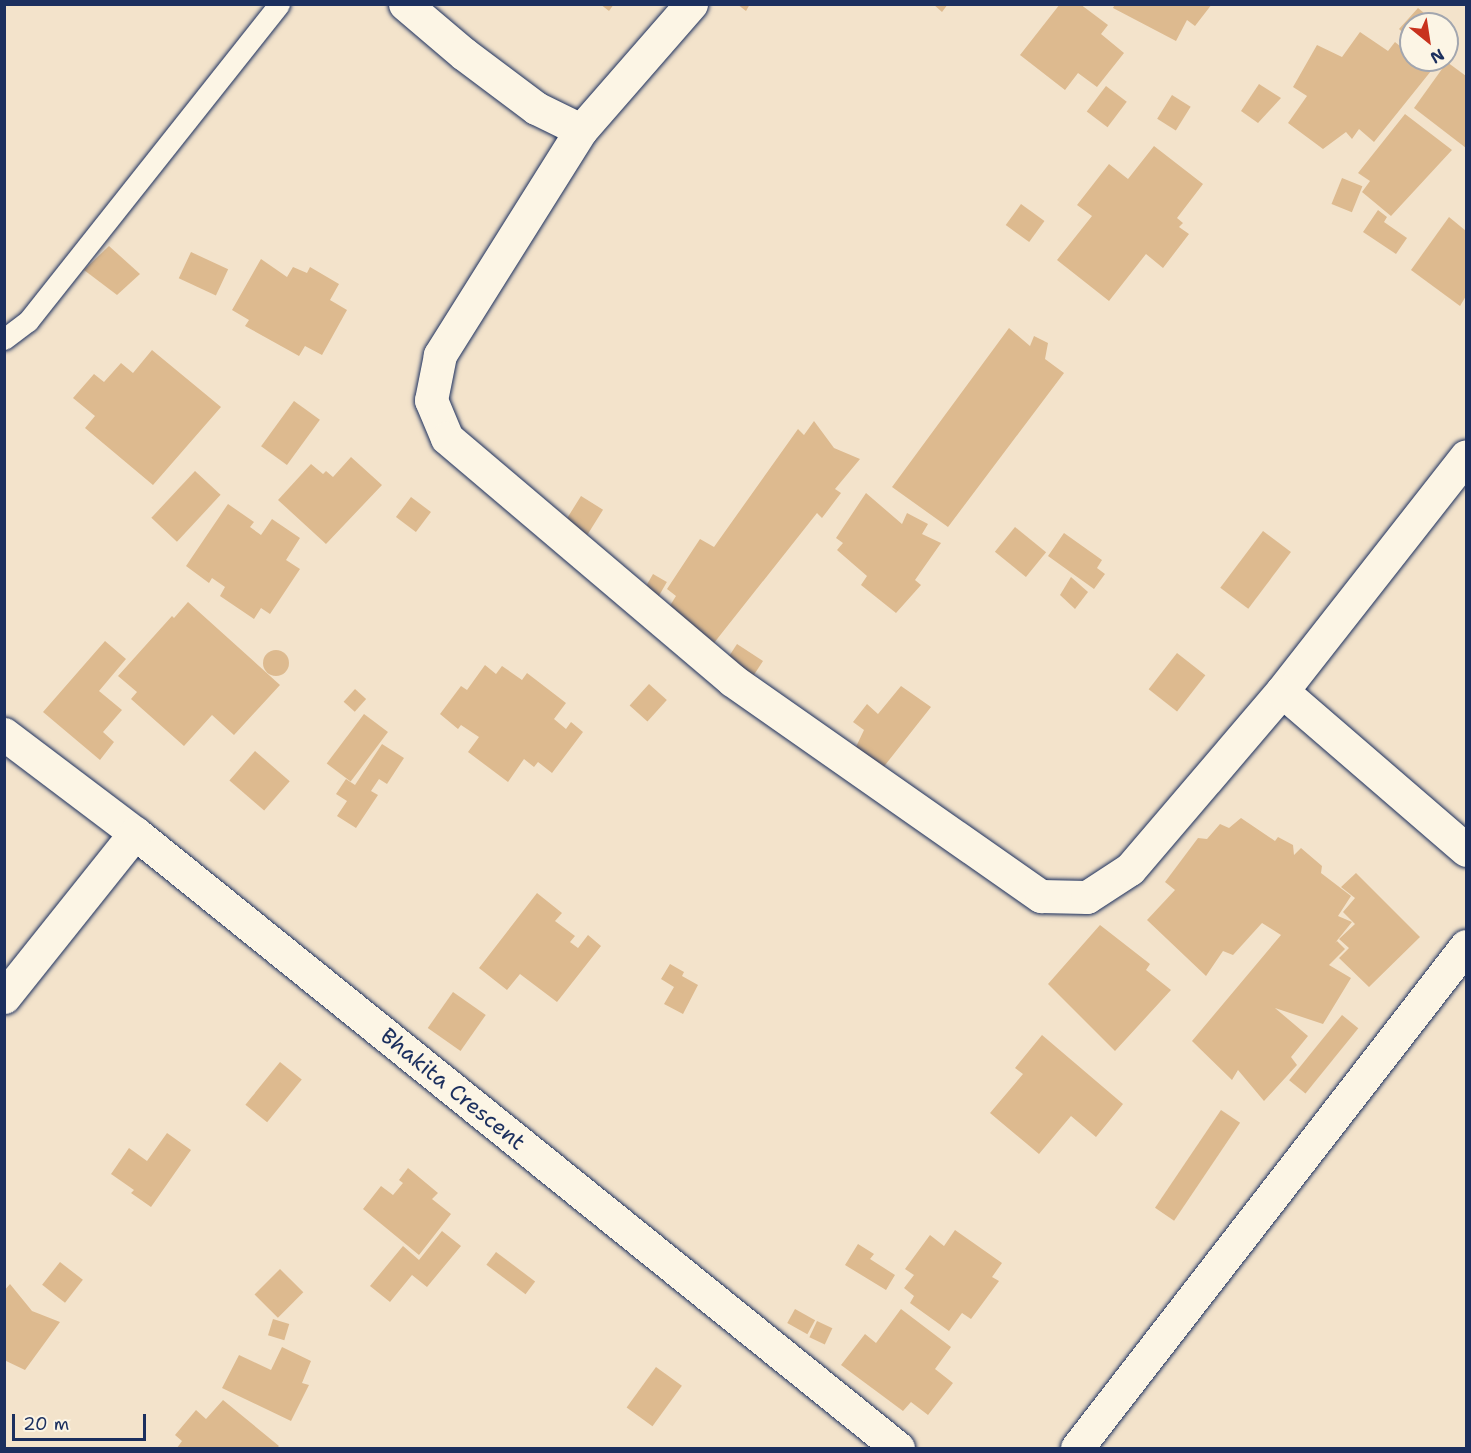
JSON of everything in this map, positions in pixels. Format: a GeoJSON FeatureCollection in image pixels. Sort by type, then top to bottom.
{"type":"FeatureCollection","features":[{"type":"Feature","properties":{"kind":"street"},"geometry":{"type":"LineString","coordinates":[[405,4],[464,54],[536,108],[581,130]]}},
{"type":"Feature","properties":{"kind":"street"},"geometry":{"type":"LineString","coordinates":[[691,4],[581,130],[440,355],[431,400],[447,438],[732,680],[1041,896],[1087,897],[1130,869],[1282,691],[1467,456]]}},
{"type":"Feature","properties":{"kind":"street"},"geometry":{"type":"LineString","coordinates":[[1282,691],[1467,850]]}},
{"type":"Feature","properties":{"kind":"street","name":"Bhakita Crescent"},"geometry":{"type":"LineString","coordinates":[[4,734],[135,833],[898,1449]]}},
{"type":"Feature","properties":{"kind":"street"},"geometry":{"type":"LineString","coordinates":[[4,997],[135,833]]}},
{"type":"Feature","properties":{"kind":"street"},"geometry":{"type":"LineString","coordinates":[[1077,1449],[1467,946]]}},
{"type":"Feature","properties":{"kind":"lane"},"geometry":{"type":"LineString","coordinates":[[4,339],[28,321],[279,4]]}},
{"type":"Feature","properties":{"kind":"building"},"geometry":{"type":"Polygon","coordinates":[[[600,4],[614,4],[609,11],[600,4]]]}},
{"type":"Feature","properties":{"kind":"building"},"geometry":{"type":"Polygon","coordinates":[[[737,4],[750,4],[746,11],[737,4]]]}},
{"type":"Feature","properties":{"kind":"building"},"geometry":{"type":"Polygon","coordinates":[[[933,4],[948,4],[942,12],[933,4]]]}},
{"type":"Feature","properties":{"kind":"building"},"geometry":{"type":"Polygon","coordinates":[[[1060,4],[1080,4],[1108,25],[1101,34],[1124,53],[1097,87],[1078,73],[1065,90],[1020,55],[1060,4]]]}},
{"type":"Feature","properties":{"kind":"building"},"geometry":{"type":"Polygon","coordinates":[[[1115,4],[1212,4],[1195,26],[1187,20],[1176,41],[1113,8],[1115,4]]]}},
{"type":"Feature","properties":{"kind":"building"},"geometry":{"type":"Polygon","coordinates":[[[1360,32],[1388,51],[1395,42],[1399,45],[1399,72],[1430,72],[1374,142],[1359,129],[1352,139],[1346,132],[1323,149],[1288,123],[1307,96],[1293,87],[1317,45],[1342,57],[1360,32]]]}},
{"type":"Feature","properties":{"kind":"building"},"geometry":{"type":"Polygon","coordinates":[[[1459,71],[1466,76],[1466,148],[1414,108],[1440,72],[1459,71]]]}},
{"type":"Feature","properties":{"kind":"building"},"geometry":{"type":"Polygon","coordinates":[[[1259,84],[1281,98],[1258,123],[1241,111],[1259,84]]]}},
{"type":"Feature","properties":{"kind":"building"},"geometry":{"type":"Polygon","coordinates":[[[1106,86],[1127,102],[1108,127],[1087,112],[1106,86]]]}},
{"type":"Feature","properties":{"kind":"building"},"geometry":{"type":"Polygon","coordinates":[[[1172,95],[1191,107],[1176,130],[1157,119],[1172,95]]]}},
{"type":"Feature","properties":{"kind":"building"},"geometry":{"type":"Polygon","coordinates":[[[1405,114],[1452,150],[1391,216],[1362,192],[1370,181],[1358,173],[1405,114]]]}},
{"type":"Feature","properties":{"kind":"building"},"geometry":{"type":"Polygon","coordinates":[[[1154,146],[1203,184],[1177,218],[1183,223],[1179,227],[1189,234],[1163,268],[1146,254],[1109,301],[1057,260],[1092,216],[1077,205],[1109,164],[1128,179],[1154,146]]]}},
{"type":"Feature","properties":{"kind":"building"},"geometry":{"type":"Polygon","coordinates":[[[1342,178],[1362,186],[1352,212],[1332,204],[1342,178]]]}},
{"type":"Feature","properties":{"kind":"building"},"geometry":{"type":"Polygon","coordinates":[[[1021,204],[1044,221],[1029,242],[1006,225],[1021,204]]]}},
{"type":"Feature","properties":{"kind":"building"},"geometry":{"type":"Polygon","coordinates":[[[1378,210],[1387,217],[1384,222],[1407,238],[1396,254],[1363,232],[1378,210]]]}},
{"type":"Feature","properties":{"kind":"building"},"geometry":{"type":"Polygon","coordinates":[[[1449,217],[1466,231],[1466,296],[1460,306],[1411,270],[1449,217]]]}},
{"type":"Feature","properties":{"kind":"building"},"geometry":{"type":"Polygon","coordinates":[[[109,246],[140,274],[117,295],[84,270],[109,246]]]}},
{"type":"Feature","properties":{"kind":"building"},"geometry":{"type":"Polygon","coordinates":[[[191,252],[228,269],[216,296],[179,278],[191,252]]]}},
{"type":"Feature","properties":{"kind":"building"},"geometry":{"type":"Polygon","coordinates":[[[261,259],[287,277],[293,267],[307,273],[310,267],[339,284],[330,300],[347,310],[322,355],[305,346],[299,356],[245,326],[249,320],[232,310],[261,259]]]}},
{"type":"Feature","properties":{"kind":"building"},"geometry":{"type":"Polygon","coordinates":[[[1009,328],[1030,346],[1034,336],[1048,343],[1045,359],[1064,373],[948,527],[892,487],[1009,328]]]}},
{"type":"Feature","properties":{"kind":"building"},"geometry":{"type":"Polygon","coordinates":[[[152,350],[221,407],[153,485],[85,428],[95,416],[73,398],[94,374],[104,382],[121,363],[133,373],[152,350]]]}},
{"type":"Feature","properties":{"kind":"building"},"geometry":{"type":"Polygon","coordinates":[[[294,401],[320,420],[287,465],[261,446],[294,401]]]}},
{"type":"Feature","properties":{"kind":"building"},"geometry":{"type":"Polygon","coordinates":[[[814,421],[834,448],[860,459],[835,489],[841,493],[822,518],[817,513],[710,648],[666,612],[676,596],[667,589],[700,539],[714,547],[798,429],[804,435],[814,421]]]}},
{"type":"Feature","properties":{"kind":"building"},"geometry":{"type":"Polygon","coordinates":[[[351,457],[382,485],[326,544],[278,500],[311,464],[323,474],[326,471],[333,477],[351,457]]]}},
{"type":"Feature","properties":{"kind":"building"},"geometry":{"type":"Polygon","coordinates":[[[195,471],[221,495],[177,542],[151,518],[195,471]]]}},
{"type":"Feature","properties":{"kind":"building"},"geometry":{"type":"Polygon","coordinates":[[[866,493],[902,524],[907,513],[928,524],[922,534],[941,543],[915,580],[921,585],[896,613],[861,585],[867,576],[837,550],[843,543],[836,538],[866,493]]]}},
{"type":"Feature","properties":{"kind":"building"},"geometry":{"type":"Polygon","coordinates":[[[581,496],[603,510],[586,538],[564,524],[581,496]]]}},
{"type":"Feature","properties":{"kind":"building"},"geometry":{"type":"Polygon","coordinates":[[[411,497],[431,512],[416,532],[396,517],[411,497]]]}},
{"type":"Feature","properties":{"kind":"building"},"geometry":{"type":"Polygon","coordinates":[[[228,504],[254,522],[250,527],[261,535],[272,519],[300,538],[286,560],[300,569],[270,614],[261,608],[254,619],[220,596],[225,587],[212,578],[209,583],[186,566],[228,504]]]}},
{"type":"Feature","properties":{"kind":"building"},"geometry":{"type":"Polygon","coordinates":[[[1015,527],[1046,552],[1026,577],[995,552],[1015,527]]]}},
{"type":"Feature","properties":{"kind":"building"},"geometry":{"type":"Polygon","coordinates":[[[1263,531],[1291,552],[1248,609],[1220,588],[1263,531]]]}},
{"type":"Feature","properties":{"kind":"building"},"geometry":{"type":"Polygon","coordinates":[[[1064,533],[1102,560],[1097,568],[1105,574],[1094,589],[1048,556],[1064,533]]]}},
{"type":"Feature","properties":{"kind":"building"},"geometry":{"type":"Polygon","coordinates":[[[653,574],[667,582],[658,597],[644,589],[653,574]]]}},
{"type":"Feature","properties":{"kind":"building"},"geometry":{"type":"Polygon","coordinates":[[[1071,577],[1088,592],[1075,609],[1060,595],[1071,577]]]}},
{"type":"Feature","properties":{"kind":"building"},"geometry":{"type":"Polygon","coordinates":[[[188,602],[280,685],[234,735],[212,715],[184,746],[131,699],[137,692],[118,676],[172,616],[174,618],[188,602]]]}},
{"type":"Feature","properties":{"kind":"building"},"geometry":{"type":"Polygon","coordinates":[[[105,641],[126,659],[99,691],[122,710],[103,732],[114,742],[100,760],[43,712],[105,641]]]}},
{"type":"Feature","properties":{"kind":"building"},"geometry":{"type":"Polygon","coordinates":[[[737,644],[763,661],[749,682],[723,665],[737,644]]]}},
{"type":"Feature","properties":{"kind":"building"},"geometry":{"type":"Polygon","coordinates":[[[276,650],[285,654],[289,663],[285,672],[276,676],[267,672],[263,663],[267,654],[276,650]]]}},
{"type":"Feature","properties":{"kind":"building"},"geometry":{"type":"Polygon","coordinates":[[[1177,653],[1205,675],[1177,711],[1149,689],[1177,653]]]}},
{"type":"Feature","properties":{"kind":"building"},"geometry":{"type":"Polygon","coordinates":[[[485,665],[496,674],[502,666],[522,680],[527,673],[566,703],[554,719],[566,729],[571,722],[583,732],[552,773],[538,762],[534,767],[524,759],[508,782],[468,752],[479,737],[461,725],[458,729],[440,714],[461,686],[467,690],[485,665]]]}},
{"type":"Feature","properties":{"kind":"building"},"geometry":{"type":"Polygon","coordinates":[[[649,684],[667,700],[647,722],[630,706],[649,684]]]}},
{"type":"Feature","properties":{"kind":"building"},"geometry":{"type":"Polygon","coordinates":[[[901,686],[931,707],[882,769],[854,751],[864,730],[853,722],[867,704],[878,714],[901,686]]]}},
{"type":"Feature","properties":{"kind":"building"},"geometry":{"type":"Polygon","coordinates":[[[355,689],[366,699],[355,712],[344,702],[355,689]]]}},
{"type":"Feature","properties":{"kind":"building"},"geometry":{"type":"Polygon","coordinates":[[[364,714],[388,732],[351,782],[327,764],[364,714]]]}},
{"type":"Feature","properties":{"kind":"building"},"geometry":{"type":"Polygon","coordinates":[[[382,744],[404,758],[387,784],[379,779],[371,791],[378,795],[356,828],[337,816],[347,801],[336,794],[346,779],[355,785],[382,744]]]}},
{"type":"Feature","properties":{"kind":"building"},"geometry":{"type":"Polygon","coordinates":[[[255,751],[290,781],[264,811],[229,780],[255,751]]]}},
{"type":"Feature","properties":{"kind":"building"},"geometry":{"type":"Polygon","coordinates":[[[1241,818],[1275,841],[1278,837],[1293,845],[1294,855],[1301,848],[1322,866],[1321,873],[1351,896],[1338,916],[1352,922],[1335,943],[1337,941],[1345,949],[1329,965],[1351,978],[1323,1024],[1275,1008],[1308,1036],[1291,1057],[1297,1065],[1264,1101],[1238,1070],[1232,1080],[1192,1041],[1281,935],[1262,923],[1233,955],[1223,951],[1206,976],[1147,920],[1175,890],[1165,882],[1198,838],[1207,839],[1220,824],[1229,828],[1241,818]]]}},
{"type":"Feature","properties":{"kind":"building"},"geometry":{"type":"Polygon","coordinates":[[[1356,873],[1420,937],[1369,987],[1339,958],[1349,948],[1339,939],[1355,924],[1343,912],[1355,898],[1341,887],[1356,873]]]}},
{"type":"Feature","properties":{"kind":"building"},"geometry":{"type":"Polygon","coordinates":[[[537,893],[562,913],[555,921],[575,936],[570,942],[578,948],[588,935],[601,946],[557,1002],[520,974],[507,990],[479,968],[537,893]]]}},
{"type":"Feature","properties":{"kind":"building"},"geometry":{"type":"Polygon","coordinates":[[[1100,925],[1150,964],[1146,970],[1171,990],[1115,1051],[1048,984],[1100,925]]]}},
{"type":"Feature","properties":{"kind":"building"},"geometry":{"type":"Polygon","coordinates":[[[670,964],[684,972],[682,976],[698,985],[683,1014],[664,1004],[674,987],[661,979],[670,964]]]}},
{"type":"Feature","properties":{"kind":"building"},"geometry":{"type":"Polygon","coordinates":[[[453,992],[486,1015],[461,1051],[428,1028],[453,992]]]}},
{"type":"Feature","properties":{"kind":"building"},"geometry":{"type":"Polygon","coordinates":[[[1342,1015],[1358,1028],[1305,1093],[1289,1080],[1342,1015]]]}},
{"type":"Feature","properties":{"kind":"building"},"geometry":{"type":"Polygon","coordinates":[[[1042,1035],[1123,1104],[1096,1137],[1071,1116],[1039,1154],[990,1113],[1023,1074],[1015,1068],[1042,1035]]]}},
{"type":"Feature","properties":{"kind":"building"},"geometry":{"type":"Polygon","coordinates":[[[280,1062],[302,1080],[267,1122],[245,1105],[280,1062]]]}},
{"type":"Feature","properties":{"kind":"building"},"geometry":{"type":"Polygon","coordinates":[[[1221,1110],[1240,1123],[1174,1221],[1155,1208],[1221,1110]]]}},
{"type":"Feature","properties":{"kind":"building"},"geometry":{"type":"Polygon","coordinates":[[[167,1133],[191,1150],[151,1207],[131,1193],[134,1190],[111,1174],[129,1148],[147,1161],[167,1133]]]}},
{"type":"Feature","properties":{"kind":"building"},"geometry":{"type":"Polygon","coordinates":[[[408,1168],[438,1193],[432,1199],[451,1214],[419,1255],[363,1209],[381,1186],[393,1195],[403,1183],[399,1180],[408,1168]]]}},
{"type":"Feature","properties":{"kind":"building"},"geometry":{"type":"Polygon","coordinates":[[[955,1230],[1002,1263],[992,1277],[999,1281],[971,1319],[962,1313],[949,1331],[910,1303],[914,1296],[904,1288],[914,1275],[905,1269],[930,1235],[944,1246],[955,1230]]]}},
{"type":"Feature","properties":{"kind":"building"},"geometry":{"type":"Polygon","coordinates":[[[442,1231],[461,1246],[427,1287],[412,1275],[390,1302],[370,1286],[403,1246],[419,1260],[442,1231]]]}},
{"type":"Feature","properties":{"kind":"building"},"geometry":{"type":"Polygon","coordinates":[[[858,1244],[874,1254],[870,1259],[895,1275],[886,1290],[845,1265],[858,1244]]]}},
{"type":"Feature","properties":{"kind":"building"},"geometry":{"type":"Polygon","coordinates":[[[496,1252],[535,1281],[526,1294],[486,1265],[496,1252]]]}},
{"type":"Feature","properties":{"kind":"building"},"geometry":{"type":"Polygon","coordinates":[[[60,1262],[83,1280],[65,1303],[42,1285],[60,1262]]]}},
{"type":"Feature","properties":{"kind":"building"},"geometry":{"type":"Polygon","coordinates":[[[280,1269],[303,1292],[278,1318],[255,1294],[280,1269]]]}},
{"type":"Feature","properties":{"kind":"building"},"geometry":{"type":"Polygon","coordinates":[[[10,1284],[32,1311],[60,1322],[25,1370],[4,1360],[4,1291],[10,1284]]]}},
{"type":"Feature","properties":{"kind":"building"},"geometry":{"type":"Polygon","coordinates":[[[795,1309],[815,1320],[807,1334],[787,1323],[795,1309]]]}},
{"type":"Feature","properties":{"kind":"building"},"geometry":{"type":"Polygon","coordinates":[[[901,1309],[951,1347],[935,1369],[953,1383],[928,1415],[911,1402],[903,1411],[841,1365],[865,1334],[876,1343],[901,1309]]]}},
{"type":"Feature","properties":{"kind":"building"},"geometry":{"type":"Polygon","coordinates":[[[273,1319],[289,1324],[284,1340],[268,1335],[273,1319]]]}},
{"type":"Feature","properties":{"kind":"building"},"geometry":{"type":"Polygon","coordinates":[[[817,1321],[832,1328],[825,1344],[809,1337],[817,1321]]]}},
{"type":"Feature","properties":{"kind":"building"},"geometry":{"type":"Polygon","coordinates":[[[282,1347],[311,1361],[302,1383],[309,1385],[291,1421],[222,1388],[239,1355],[271,1370],[282,1347]]]}},
{"type":"Feature","properties":{"kind":"building"},"geometry":{"type":"Polygon","coordinates":[[[656,1367],[682,1386],[652,1426],[627,1407],[656,1367]]]}},
{"type":"Feature","properties":{"kind":"building"},"geometry":{"type":"Polygon","coordinates":[[[223,1400],[279,1446],[277,1448],[177,1448],[182,1441],[175,1435],[196,1410],[206,1419],[223,1400]]]}}]}
